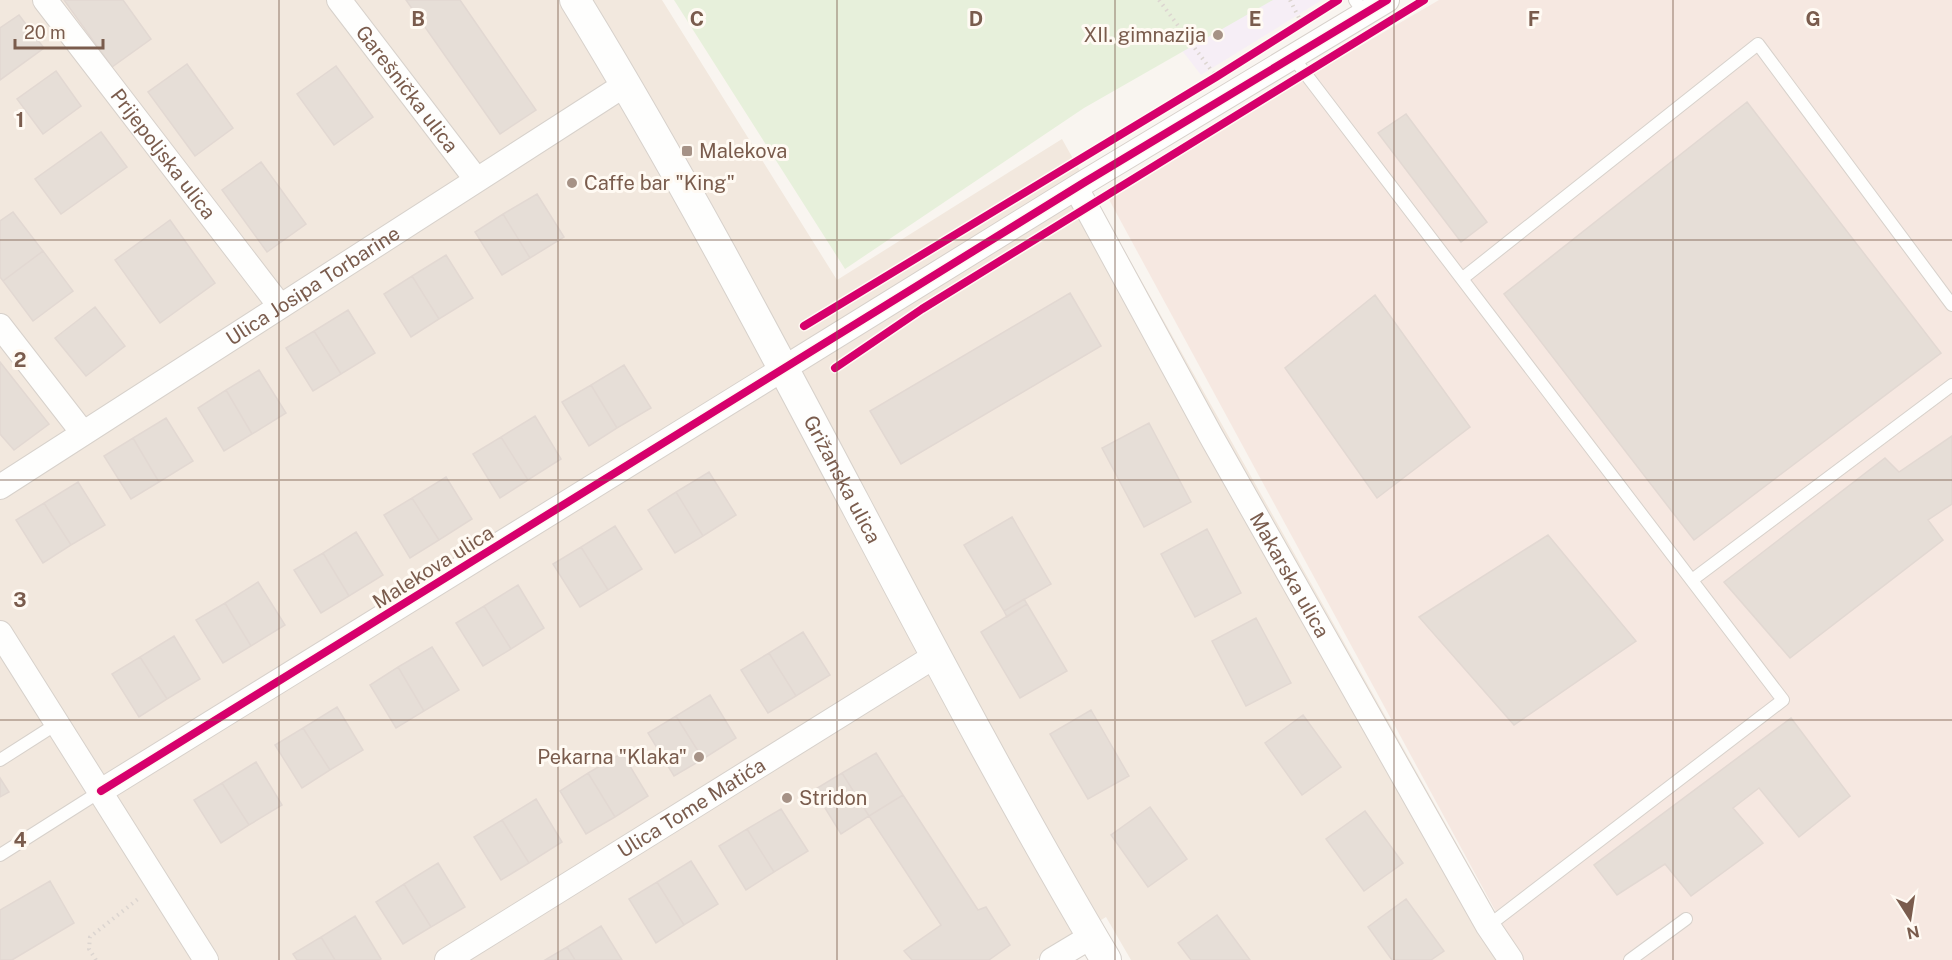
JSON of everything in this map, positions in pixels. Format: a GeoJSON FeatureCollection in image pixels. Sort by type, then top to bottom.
{"type":"FeatureCollection","features":[{"type":"Feature","properties":{"kind":"street","name":"Prijepoljska ulica"},"geometry":{"type":"LineString","coordinates":[[45,0],[280,306]]}},
{"type":"Feature","properties":{"kind":"street","name":"Garešnička ulica"},"geometry":{"type":"LineString","coordinates":[[339,0],[476,179]]}},
{"type":"Feature","properties":{"kind":"street","name":"Grižanska ulica"},"geometry":{"type":"LineString","coordinates":[[575,0],[713,235],[935,656],[1099,948]]}},
{"type":"Feature","properties":{"kind":"street","name":"Malekova ulica"},"geometry":{"type":"LineString","coordinates":[[101,791],[1292,56],[1360,7],[1387,0]]}},
{"type":"Feature","properties":{"kind":"street","name":"Ulica Josipa Torbarine"},"geometry":{"type":"LineString","coordinates":[[0,487],[626,84]]}},
{"type":"Feature","properties":{"kind":"street","name":"Makarska ulica"},"geometry":{"type":"LineString","coordinates":[[1076,188],[1211,436],[1488,926],[1510,960]]}},
{"type":"Feature","properties":{"kind":"street"},"geometry":{"type":"LineString","coordinates":[[0,326],[83,433]]}},
{"type":"Feature","properties":{"kind":"street"},"geometry":{"type":"LineString","coordinates":[[0,633],[206,960]]}},
{"type":"Feature","properties":{"kind":"street","name":"Ulica Tome Matića"},"geometry":{"type":"LineString","coordinates":[[447,960],[935,656]]}},
{"type":"Feature","properties":{"kind":"street"},"geometry":{"type":"LineString","coordinates":[[1052,960],[1099,948]]}},
{"type":"Feature","properties":{"kind":"lane"},"geometry":{"type":"LineString","coordinates":[[1463,278],[1758,44],[1952,305]]}},
{"type":"Feature","properties":{"kind":"lane"},"geometry":{"type":"LineString","coordinates":[[1292,56],[1783,700],[1488,926]]}},
{"type":"Feature","properties":{"kind":"lane"},"geometry":{"type":"LineString","coordinates":[[1692,580],[1952,385]]}},
{"type":"Feature","properties":{"kind":"lane"},"geometry":{"type":"LineString","coordinates":[[0,760],[58,723]]}},
{"type":"Feature","properties":{"kind":"lane","name":"Malekova ulica"},"geometry":{"type":"LineString","coordinates":[[0,855],[101,791]]}},
{"type":"Feature","properties":{"kind":"lane"},"geometry":{"type":"LineString","coordinates":[[1630,960],[1686,919]]}},
{"type":"Feature","properties":{"kind":"path"},"geometry":{"type":"LineString","coordinates":[[1159,0],[1216,77]]}},
{"type":"Feature","properties":{"kind":"path"},"geometry":{"type":"LineString","coordinates":[[1290,0],[1301,23]]}},
{"type":"Feature","properties":{"kind":"path"},"geometry":{"type":"LineString","coordinates":[[96,960],[89,950],[90,937],[147,892]]}},
{"type":"Feature","properties":{"kind":"shaded area"},"geometry":{"type":"Polygon","coordinates":[[[0,0],[662,0],[837,280],[1062,139],[1522,960],[1131,960],[1106,917],[1036,960],[0,960],[0,0]]]}},
{"type":"Feature","properties":{"kind":"shaded area","name":"XII. gimnazija"},"geometry":{"type":"Polygon","coordinates":[[[1143,0],[1322,0],[1201,75],[1143,0]]]}},
{"type":"Feature","properties":{"kind":"shaded area"},"geometry":{"type":"Polygon","coordinates":[[[1439,0],[1952,0],[1952,960],[1522,960],[1106,194],[1439,0]]]}},
{"type":"Feature","properties":{"kind":"green space"},"geometry":{"type":"Polygon","coordinates":[[[674,0],[1273,0],[1084,108],[845,269],[674,0]]]}},
{"type":"Feature","properties":{"kind":"building"},"geometry":{"type":"Polygon","coordinates":[[[64,0],[123,0],[151,39],[112,67],[64,0]]]}},
{"type":"Feature","properties":{"kind":"building"},"geometry":{"type":"Polygon","coordinates":[[[406,0],[460,0],[536,110],[500,134],[406,0]]]}},
{"type":"Feature","properties":{"kind":"building"},"geometry":{"type":"Polygon","coordinates":[[[19,15],[44,48],[0,80],[0,28],[19,15]]]}},
{"type":"Feature","properties":{"kind":"building"},"geometry":{"type":"Polygon","coordinates":[[[187,64],[233,128],[195,156],[148,92],[187,64]]]}},
{"type":"Feature","properties":{"kind":"building"},"geometry":{"type":"Polygon","coordinates":[[[336,66],[373,117],[334,145],[297,94],[336,66]]]}},
{"type":"Feature","properties":{"kind":"building"},"geometry":{"type":"Polygon","coordinates":[[[56,71],[81,106],[43,134],[17,99],[56,71]]]}},
{"type":"Feature","properties":{"kind":"building"},"geometry":{"type":"Polygon","coordinates":[[[1747,102],[1941,353],[1694,540],[1504,294],[1747,102]]]}},
{"type":"Feature","properties":{"kind":"building"},"geometry":{"type":"Polygon","coordinates":[[[1406,114],[1487,222],[1461,242],[1378,133],[1406,114]]]}},
{"type":"Feature","properties":{"kind":"building"},"geometry":{"type":"Polygon","coordinates":[[[101,132],[127,167],[61,214],[35,179],[101,132]]]}},
{"type":"Feature","properties":{"kind":"building"},"geometry":{"type":"Polygon","coordinates":[[[261,162],[306,224],[267,252],[222,190],[261,162]]]}},
{"type":"Feature","properties":{"kind":"building"},"geometry":{"type":"Polygon","coordinates":[[[537,194],[564,237],[530,258],[503,214],[537,194]]]}},
{"type":"Feature","properties":{"kind":"building"},"geometry":{"type":"Polygon","coordinates":[[[13,212],[43,251],[3,281],[0,277],[0,221],[13,212]]]}},
{"type":"Feature","properties":{"kind":"building"},"geometry":{"type":"Polygon","coordinates":[[[503,214],[530,258],[502,275],[475,232],[503,214]]]}},
{"type":"Feature","properties":{"kind":"building"},"geometry":{"type":"Polygon","coordinates":[[[170,220],[215,283],[160,323],[115,260],[170,220]]]}},
{"type":"Feature","properties":{"kind":"building"},"geometry":{"type":"Polygon","coordinates":[[[43,251],[73,291],[33,321],[3,281],[43,251]]]}},
{"type":"Feature","properties":{"kind":"building"},"geometry":{"type":"Polygon","coordinates":[[[446,255],[473,298],[439,319],[412,276],[446,255]]]}},
{"type":"Feature","properties":{"kind":"building"},"geometry":{"type":"Polygon","coordinates":[[[412,276],[439,319],[411,337],[384,294],[412,276]]]}},
{"type":"Feature","properties":{"kind":"building"},"geometry":{"type":"Polygon","coordinates":[[[1070,293],[1101,346],[901,464],[870,411],[1070,293]]]}},
{"type":"Feature","properties":{"kind":"building"},"geometry":{"type":"Polygon","coordinates":[[[1375,295],[1470,427],[1377,498],[1285,368],[1375,295]]]}},
{"type":"Feature","properties":{"kind":"building"},"geometry":{"type":"Polygon","coordinates":[[[95,307],[125,346],[86,376],[55,338],[95,307]]]}},
{"type":"Feature","properties":{"kind":"building"},"geometry":{"type":"Polygon","coordinates":[[[348,310],[375,353],[341,374],[314,331],[348,310]]]}},
{"type":"Feature","properties":{"kind":"building"},"geometry":{"type":"Polygon","coordinates":[[[314,331],[341,374],[313,391],[286,348],[314,331]]]}},
{"type":"Feature","properties":{"kind":"building"},"geometry":{"type":"Polygon","coordinates":[[[0,362],[49,424],[14,450],[0,434],[0,362]]]}},
{"type":"Feature","properties":{"kind":"building"},"geometry":{"type":"Polygon","coordinates":[[[624,365],[651,408],[617,428],[591,385],[624,365]]]}},
{"type":"Feature","properties":{"kind":"building"},"geometry":{"type":"Polygon","coordinates":[[[259,370],[286,413],[252,434],[226,390],[259,370]]]}},
{"type":"Feature","properties":{"kind":"building"},"geometry":{"type":"Polygon","coordinates":[[[591,385],[617,428],[589,446],[562,402],[591,385]]]}},
{"type":"Feature","properties":{"kind":"building"},"geometry":{"type":"Polygon","coordinates":[[[226,390],[252,434],[224,451],[198,408],[226,390]]]}},
{"type":"Feature","properties":{"kind":"building"},"geometry":{"type":"Polygon","coordinates":[[[535,416],[561,459],[528,480],[501,437],[535,416]]]}},
{"type":"Feature","properties":{"kind":"building"},"geometry":{"type":"Polygon","coordinates":[[[166,418],[193,461],[159,482],[133,438],[166,418]]]}},
{"type":"Feature","properties":{"kind":"building"},"geometry":{"type":"Polygon","coordinates":[[[1149,423],[1191,502],[1144,527],[1102,448],[1149,423]]]}},
{"type":"Feature","properties":{"kind":"building"},"geometry":{"type":"Polygon","coordinates":[[[1952,436],[1952,504],[1928,520],[1943,540],[1790,658],[1724,582],[1885,458],[1899,472],[1952,436]]]}},
{"type":"Feature","properties":{"kind":"building"},"geometry":{"type":"Polygon","coordinates":[[[501,437],[528,480],[500,498],[473,454],[501,437]]]}},
{"type":"Feature","properties":{"kind":"building"},"geometry":{"type":"Polygon","coordinates":[[[133,438],[159,482],[131,499],[104,456],[133,438]]]}},
{"type":"Feature","properties":{"kind":"building"},"geometry":{"type":"Polygon","coordinates":[[[709,472],[736,515],[703,536],[676,492],[709,472]]]}},
{"type":"Feature","properties":{"kind":"building"},"geometry":{"type":"Polygon","coordinates":[[[446,477],[472,519],[439,540],[412,498],[446,477]]]}},
{"type":"Feature","properties":{"kind":"building"},"geometry":{"type":"Polygon","coordinates":[[[78,482],[105,525],[71,545],[44,503],[78,482]]]}},
{"type":"Feature","properties":{"kind":"building"},"geometry":{"type":"Polygon","coordinates":[[[676,492],[703,536],[675,553],[648,510],[676,492]]]}},
{"type":"Feature","properties":{"kind":"building"},"geometry":{"type":"Polygon","coordinates":[[[412,498],[439,540],[410,558],[384,515],[412,498]]]}},
{"type":"Feature","properties":{"kind":"building"},"geometry":{"type":"Polygon","coordinates":[[[44,503],[71,545],[43,563],[16,520],[44,503]]]}},
{"type":"Feature","properties":{"kind":"building"},"geometry":{"type":"Polygon","coordinates":[[[1012,517],[1051,584],[1004,611],[964,545],[1012,517]]]}},
{"type":"Feature","properties":{"kind":"building"},"geometry":{"type":"Polygon","coordinates":[[[615,526],[642,569],[608,590],[581,547],[615,526]]]}},
{"type":"Feature","properties":{"kind":"building"},"geometry":{"type":"Polygon","coordinates":[[[1207,529],[1241,593],[1195,617],[1161,554],[1207,529]]]}},
{"type":"Feature","properties":{"kind":"building"},"geometry":{"type":"Polygon","coordinates":[[[356,532],[383,575],[349,596],[323,553],[356,532]]]}},
{"type":"Feature","properties":{"kind":"building"},"geometry":{"type":"Polygon","coordinates":[[[1548,535],[1636,641],[1514,725],[1419,617],[1548,535]]]}},
{"type":"Feature","properties":{"kind":"building"},"geometry":{"type":"Polygon","coordinates":[[[581,547],[608,590],[580,607],[553,564],[581,547]]]}},
{"type":"Feature","properties":{"kind":"building"},"geometry":{"type":"Polygon","coordinates":[[[323,553],[349,596],[321,613],[294,570],[323,553]]]}},
{"type":"Feature","properties":{"kind":"building"},"geometry":{"type":"Polygon","coordinates":[[[258,582],[285,625],[251,646],[225,603],[258,582]]]}},
{"type":"Feature","properties":{"kind":"building"},"geometry":{"type":"Polygon","coordinates":[[[518,585],[544,628],[511,649],[484,606],[518,585]]]}},
{"type":"Feature","properties":{"kind":"building"},"geometry":{"type":"Polygon","coordinates":[[[1024,599],[1027,604],[1007,617],[1004,611],[1024,599]]]}},
{"type":"Feature","properties":{"kind":"building"},"geometry":{"type":"Polygon","coordinates":[[[225,603],[251,646],[223,663],[196,620],[225,603]]]}},
{"type":"Feature","properties":{"kind":"building"},"geometry":{"type":"Polygon","coordinates":[[[1027,604],[1067,671],[1020,698],[981,632],[1027,604]]]}},
{"type":"Feature","properties":{"kind":"building"},"geometry":{"type":"Polygon","coordinates":[[[484,606],[511,649],[483,666],[456,623],[484,606]]]}},
{"type":"Feature","properties":{"kind":"building"},"geometry":{"type":"Polygon","coordinates":[[[1256,618],[1291,683],[1246,706],[1212,641],[1256,618]]]}},
{"type":"Feature","properties":{"kind":"building"},"geometry":{"type":"Polygon","coordinates":[[[803,632],[830,675],[796,696],[769,653],[803,632]]]}},
{"type":"Feature","properties":{"kind":"building"},"geometry":{"type":"Polygon","coordinates":[[[174,636],[200,679],[167,699],[140,657],[174,636]]]}},
{"type":"Feature","properties":{"kind":"building"},"geometry":{"type":"Polygon","coordinates":[[[432,647],[459,690],[424,711],[398,667],[432,647]]]}},
{"type":"Feature","properties":{"kind":"building"},"geometry":{"type":"Polygon","coordinates":[[[769,653],[796,696],[768,713],[741,670],[769,653]]]}},
{"type":"Feature","properties":{"kind":"building"},"geometry":{"type":"Polygon","coordinates":[[[140,657],[167,699],[139,717],[112,674],[140,657]]]}},
{"type":"Feature","properties":{"kind":"building"},"geometry":{"type":"Polygon","coordinates":[[[398,667],[424,711],[396,728],[370,685],[398,667]]]}},
{"type":"Feature","properties":{"kind":"building"},"geometry":{"type":"Polygon","coordinates":[[[710,695],[736,738],[703,759],[676,716],[710,695]]]}},
{"type":"Feature","properties":{"kind":"building"},"geometry":{"type":"Polygon","coordinates":[[[337,707],[363,750],[330,770],[303,728],[337,707]]]}},
{"type":"Feature","properties":{"kind":"building"},"geometry":{"type":"Polygon","coordinates":[[[1091,710],[1129,776],[1088,799],[1050,734],[1091,710]]]}},
{"type":"Feature","properties":{"kind":"building"},"geometry":{"type":"Polygon","coordinates":[[[1303,715],[1341,767],[1302,795],[1265,743],[1303,715]]]}},
{"type":"Feature","properties":{"kind":"building"},"geometry":{"type":"Polygon","coordinates":[[[676,716],[703,759],[674,776],[648,733],[676,716]]]}},
{"type":"Feature","properties":{"kind":"building"},"geometry":{"type":"Polygon","coordinates":[[[1791,718],[1850,796],[1799,837],[1759,788],[1733,808],[1763,843],[1691,896],[1665,864],[1617,895],[1594,865],[1791,718]]]}},
{"type":"Feature","properties":{"kind":"building"},"geometry":{"type":"Polygon","coordinates":[[[303,728],[330,770],[302,788],[275,745],[303,728]]]}},
{"type":"Feature","properties":{"kind":"building"},"geometry":{"type":"Polygon","coordinates":[[[622,753],[648,796],[615,817],[588,773],[622,753]]]}},
{"type":"Feature","properties":{"kind":"building"},"geometry":{"type":"Polygon","coordinates":[[[876,753],[903,795],[869,816],[842,773],[876,753]]]}},
{"type":"Feature","properties":{"kind":"building"},"geometry":{"type":"Polygon","coordinates":[[[256,762],[282,805],[249,825],[222,783],[256,762]]]}},
{"type":"Feature","properties":{"kind":"building"},"geometry":{"type":"Polygon","coordinates":[[[588,773],[615,817],[586,834],[560,791],[588,773]]]}},
{"type":"Feature","properties":{"kind":"building"},"geometry":{"type":"Polygon","coordinates":[[[842,773],[869,816],[841,834],[814,790],[842,773]]]}},
{"type":"Feature","properties":{"kind":"building"},"geometry":{"type":"Polygon","coordinates":[[[0,778],[9,792],[0,797],[0,778]]]}},
{"type":"Feature","properties":{"kind":"building"},"geometry":{"type":"Polygon","coordinates":[[[222,783],[249,825],[221,843],[194,800],[222,783]]]}},
{"type":"Feature","properties":{"kind":"building"},"geometry":{"type":"Polygon","coordinates":[[[903,795],[978,910],[986,907],[1010,945],[989,960],[912,960],[904,951],[941,925],[869,816],[903,795]]]}},
{"type":"Feature","properties":{"kind":"building"},"geometry":{"type":"Polygon","coordinates":[[[536,799],[562,842],[529,863],[502,820],[536,799]]]}},
{"type":"Feature","properties":{"kind":"building"},"geometry":{"type":"Polygon","coordinates":[[[1150,807],[1187,859],[1148,887],[1111,835],[1150,807]]]}},
{"type":"Feature","properties":{"kind":"building"},"geometry":{"type":"Polygon","coordinates":[[[781,809],[808,851],[774,872],[747,829],[781,809]]]}},
{"type":"Feature","properties":{"kind":"building"},"geometry":{"type":"Polygon","coordinates":[[[1365,811],[1403,863],[1364,891],[1326,839],[1365,811]]]}},
{"type":"Feature","properties":{"kind":"building"},"geometry":{"type":"Polygon","coordinates":[[[502,820],[529,863],[501,880],[474,837],[502,820]]]}},
{"type":"Feature","properties":{"kind":"building"},"geometry":{"type":"Polygon","coordinates":[[[747,829],[774,872],[746,890],[719,846],[747,829]]]}},
{"type":"Feature","properties":{"kind":"building"},"geometry":{"type":"Polygon","coordinates":[[[691,861],[718,904],[684,925],[657,882],[691,861]]]}},
{"type":"Feature","properties":{"kind":"building"},"geometry":{"type":"Polygon","coordinates":[[[438,863],[465,907],[431,927],[404,884],[438,863]]]}},
{"type":"Feature","properties":{"kind":"building"},"geometry":{"type":"Polygon","coordinates":[[[50,881],[74,923],[12,960],[0,960],[0,910],[50,881]]]}},
{"type":"Feature","properties":{"kind":"building"},"geometry":{"type":"Polygon","coordinates":[[[657,882],[684,925],[656,943],[629,899],[657,882]]]}},
{"type":"Feature","properties":{"kind":"building"},"geometry":{"type":"Polygon","coordinates":[[[404,884],[431,927],[403,944],[376,902],[404,884]]]}},
{"type":"Feature","properties":{"kind":"building"},"geometry":{"type":"Polygon","coordinates":[[[1406,899],[1444,951],[1431,960],[1392,960],[1368,927],[1406,899]]]}},
{"type":"Feature","properties":{"kind":"building"},"geometry":{"type":"Polygon","coordinates":[[[1217,915],[1250,960],[1191,960],[1178,943],[1217,915]]]}},
{"type":"Feature","properties":{"kind":"building"},"geometry":{"type":"Polygon","coordinates":[[[355,916],[380,960],[335,960],[321,937],[355,916]]]}},
{"type":"Feature","properties":{"kind":"building"},"geometry":{"type":"Polygon","coordinates":[[[601,926],[622,960],[575,960],[567,947],[601,926]]]}},
{"type":"Feature","properties":{"kind":"building"},"geometry":{"type":"Polygon","coordinates":[[[321,937],[335,960],[297,960],[293,954],[321,937]]]}},
{"type":"Feature","properties":{"kind":"building"},"geometry":{"type":"Polygon","coordinates":[[[567,947],[575,960],[545,960],[567,947]]]}},
{"type":"Feature","properties":{"kind":"cycle path"},"geometry":{"type":"LineString","coordinates":[[804,326],[1216,77],[1338,0]]}},
{"type":"Feature","properties":{"kind":"cycle path"},"geometry":{"type":"LineString","coordinates":[[101,791],[1085,182],[1387,0]]}},
{"type":"Feature","properties":{"kind":"cycle path"},"geometry":{"type":"LineString","coordinates":[[835,368],[922,309],[1424,0]]}},
{"type":"Feature","properties":{"kind":"place","name":"XII. gimnazija"},"geometry":{"type":"Point","coordinates":[1218,35]}},
{"type":"Feature","properties":{"kind":"place","name":"Malekova"},"geometry":{"type":"Point","coordinates":[687,151]}},
{"type":"Feature","properties":{"kind":"place","name":"Caffe bar \"King\""},"geometry":{"type":"Point","coordinates":[572,183]}},
{"type":"Feature","properties":{"kind":"place","name":"Pekarna \"Klaka\""},"geometry":{"type":"Point","coordinates":[699,757]}},
{"type":"Feature","properties":{"kind":"place","name":"Stridon"},"geometry":{"type":"Point","coordinates":[787,798]}}]}
